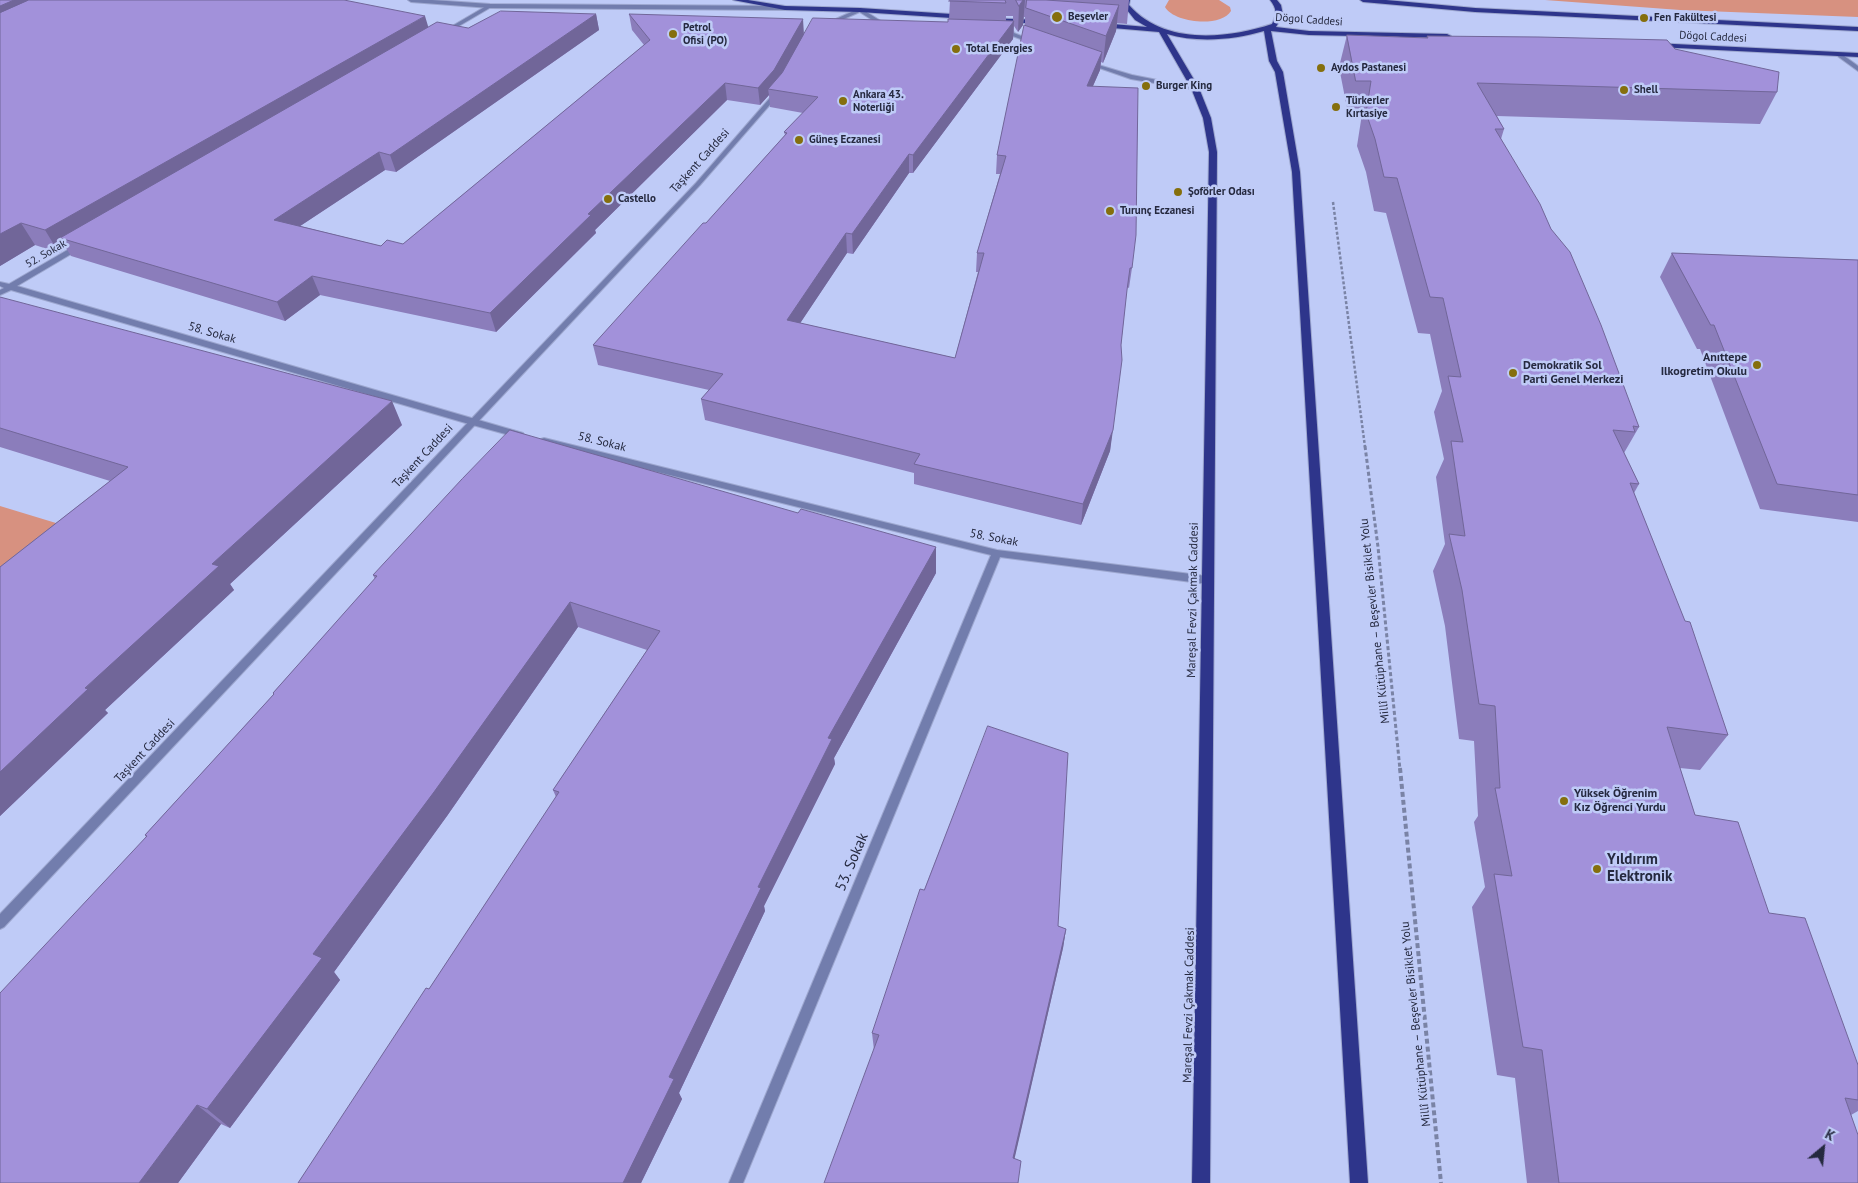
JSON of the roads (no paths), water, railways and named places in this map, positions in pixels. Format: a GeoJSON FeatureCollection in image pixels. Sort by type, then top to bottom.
{"type":"FeatureCollection","features":[{"type":"Feature","properties":{"kind":"main road"},"geometry":{"type":"LineString","coordinates":[[736,0],[785,8],[860,10],[1054,22]]}},
{"type":"Feature","properties":{"kind":"main road"},"geometry":{"type":"LineString","coordinates":[[1127,0],[1126,5],[1131,14],[1143,23],[1161,30]]}},
{"type":"Feature","properties":{"kind":"main road"},"geometry":{"type":"LineString","coordinates":[[1093,24],[1161,30],[1211,38],[1236,36],[1275,24],[1280,15],[1278,4],[1273,0]]}},
{"type":"Feature","properties":{"kind":"main road","name":"Dögol Caddesi"},"geometry":{"type":"LineString","coordinates":[[1363,0],[1475,10],[1858,30]]}},
{"type":"Feature","properties":{"kind":"main road"},"geometry":{"type":"LineString","coordinates":[[1267,28],[1273,61],[1279,72],[1296,172],[1359,1183]]}},
{"type":"Feature","properties":{"kind":"main road","name":"Dögol Caddesi"},"geometry":{"type":"LineString","coordinates":[[1267,28],[1309,33],[1453,37]]}},
{"type":"Feature","properties":{"kind":"main road","name":"Mareşal Fevzi Çakmak Caddesi"},"geometry":{"type":"LineString","coordinates":[[1161,30],[1195,88],[1207,118],[1213,152],[1201,1183]]}},
{"type":"Feature","properties":{"kind":"main road","name":"Dögol Caddesi"},"geometry":{"type":"LineString","coordinates":[[1646,44],[1858,54]]}},
{"type":"Feature","properties":{"kind":"street"},"geometry":{"type":"LineString","coordinates":[[411,0],[490,6],[785,8]]}},
{"type":"Feature","properties":{"kind":"street"},"geometry":{"type":"LineString","coordinates":[[438,36],[490,6]]}},
{"type":"Feature","properties":{"kind":"street"},"geometry":{"type":"LineString","coordinates":[[817,29],[860,10],[891,30]]}},
{"type":"Feature","properties":{"kind":"street"},"geometry":{"type":"LineString","coordinates":[[1006,20],[1012,34]]}},
{"type":"Feature","properties":{"kind":"street"},"geometry":{"type":"LineString","coordinates":[[1002,34],[1012,34],[1039,44]]}},
{"type":"Feature","properties":{"kind":"street"},"geometry":{"type":"LineString","coordinates":[[1838,54],[1858,69]]}},
{"type":"Feature","properties":{"kind":"street"},"geometry":{"type":"LineString","coordinates":[[1076,58],[1131,77],[1195,88]]}},
{"type":"Feature","properties":{"kind":"street","name":"Taşkent Caddesi"},"geometry":{"type":"LineString","coordinates":[[0,923],[698,184],[780,89],[784,81]]}},
{"type":"Feature","properties":{"kind":"street","name":"52. Sokak"},"geometry":{"type":"LineString","coordinates":[[0,293],[87,242]]}},
{"type":"Feature","properties":{"kind":"street","name":"58. Sokak"},"geometry":{"type":"LineString","coordinates":[[0,284],[529,437]]}},
{"type":"Feature","properties":{"kind":"street","name":"58. Sokak"},"geometry":{"type":"LineString","coordinates":[[539,439],[997,553],[1207,580]]}},
{"type":"Feature","properties":{"kind":"street","name":"53. Sokak"},"geometry":{"type":"LineString","coordinates":[[736,1183],[997,553]]}},
{"type":"Feature","properties":{"kind":"place","name":"Beşevler"},"geometry":{"type":"Point","coordinates":[1057,17]}},
{"type":"Feature","properties":{"kind":"place","name":"Fen Fakültesi"},"geometry":{"type":"Point","coordinates":[1644,18]}},
{"type":"Feature","properties":{"kind":"place","name":"Petrol Ofisi (PO)"},"geometry":{"type":"Point","coordinates":[673,34]}},
{"type":"Feature","properties":{"kind":"place","name":"Total Energies"},"geometry":{"type":"Point","coordinates":[956,49]}},
{"type":"Feature","properties":{"kind":"place","name":"Aydos Pastanesi"},"geometry":{"type":"Point","coordinates":[1321,68]}},
{"type":"Feature","properties":{"kind":"place","name":"Burger King"},"geometry":{"type":"Point","coordinates":[1146,86]}},
{"type":"Feature","properties":{"kind":"place","name":"Shell"},"geometry":{"type":"Point","coordinates":[1624,90]}},
{"type":"Feature","properties":{"kind":"place","name":"Ankara 43. Noterliği"},"geometry":{"type":"Point","coordinates":[843,101]}},
{"type":"Feature","properties":{"kind":"place","name":"Türkerler Kırtasiye"},"geometry":{"type":"Point","coordinates":[1336,107]}},
{"type":"Feature","properties":{"kind":"place","name":"Güneş Eczanesi"},"geometry":{"type":"Point","coordinates":[799,140]}},
{"type":"Feature","properties":{"kind":"place","name":"Şoförler Odası"},"geometry":{"type":"Point","coordinates":[1178,192]}},
{"type":"Feature","properties":{"kind":"place","name":"Castello"},"geometry":{"type":"Point","coordinates":[608,199]}},
{"type":"Feature","properties":{"kind":"place","name":"Turunç Eczanesi"},"geometry":{"type":"Point","coordinates":[1110,211]}},
{"type":"Feature","properties":{"kind":"place","name":"Anıttepe Ilkogretim Okulu"},"geometry":{"type":"Point","coordinates":[1757,365]}},
{"type":"Feature","properties":{"kind":"place","name":"Demokratik Sol Parti Genel Merkezi"},"geometry":{"type":"Point","coordinates":[1513,373]}},
{"type":"Feature","properties":{"kind":"place","name":"Yüksek Öğrenim Kız Öğrenci Yurdu"},"geometry":{"type":"Point","coordinates":[1564,801]}},
{"type":"Feature","properties":{"kind":"place","name":"Yıldırım Elektronik"},"geometry":{"type":"Point","coordinates":[1597,869]}}]}
